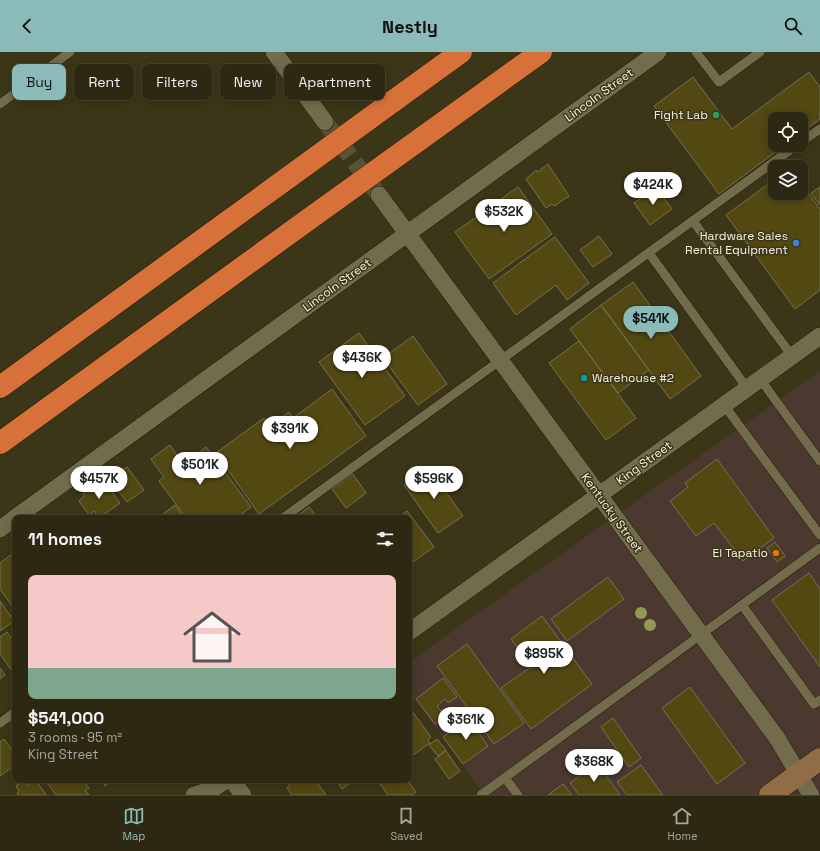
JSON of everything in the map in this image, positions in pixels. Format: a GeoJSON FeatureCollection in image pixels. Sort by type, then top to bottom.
{"type":"FeatureCollection","features":[{"type":"Feature","properties":{"kind":"highway"},"geometry":{"type":"LineString","coordinates":[[0,387],[461,52]]}},
{"type":"Feature","properties":{"kind":"highway"},"geometry":{"type":"LineString","coordinates":[[0,443],[541,52]]}},
{"type":"Feature","properties":{"kind":"main road"},"geometry":{"type":"LineString","coordinates":[[770,795],[820,759]]}},
{"type":"Feature","properties":{"kind":"street"},"geometry":{"type":"LineString","coordinates":[[274,52],[325,122]]}},
{"type":"Feature","properties":{"kind":"street","name":"Lincoln Street"},"geometry":{"type":"LineString","coordinates":[[26,515],[37,512],[407,234],[658,52]]}},
{"type":"Feature","properties":{"kind":"street","name":"Kentucky Street"},"geometry":{"type":"LineString","coordinates":[[379,195],[777,738],[811,795]]}},
{"type":"Feature","properties":{"kind":"street","name":"King Street"},"geometry":{"type":"LineString","coordinates":[[412,630],[820,336]]}},
{"type":"Feature","properties":{"kind":"street","name":"Lincoln Street"},"geometry":{"type":"LineString","coordinates":[[0,529],[12,520]]}},
{"type":"Feature","properties":{"kind":"street"},"geometry":{"type":"LineString","coordinates":[[194,795],[214,789],[222,783]]}},
{"type":"Feature","properties":{"kind":"street"},"geometry":{"type":"LineString","coordinates":[[234,783],[243,795]]}},
{"type":"Feature","properties":{"kind":"lane"},"geometry":{"type":"LineString","coordinates":[[0,104],[70,52]]}},
{"type":"Feature","properties":{"kind":"lane"},"geometry":{"type":"LineString","coordinates":[[696,52],[719,82],[760,52]]}},
{"type":"Feature","properties":{"kind":"lane"},"geometry":{"type":"LineString","coordinates":[[808,137],[820,129]]}},
{"type":"Feature","properties":{"kind":"lane"},"geometry":{"type":"LineString","coordinates":[[287,515],[787,152]]}},
{"type":"Feature","properties":{"kind":"lane"},"geometry":{"type":"LineString","coordinates":[[693,221],[792,356]]}},
{"type":"Feature","properties":{"kind":"lane"},"geometry":{"type":"LineString","coordinates":[[649,253],[753,384],[820,461]]}},
{"type":"Feature","properties":{"kind":"lane"},"geometry":{"type":"LineString","coordinates":[[724,404],[820,535]]}},
{"type":"Feature","properties":{"kind":"lane"},"geometry":{"type":"LineString","coordinates":[[481,795],[820,548]]}},
{"type":"Feature","properties":{"kind":"lane"},"geometry":{"type":"LineString","coordinates":[[742,605],[814,704],[820,700]]}},
{"type":"Feature","properties":{"kind":"lane"},"geometry":{"type":"LineString","coordinates":[[0,723],[12,714]]}},
{"type":"Feature","properties":{"kind":"lane"},"geometry":{"type":"LineString","coordinates":[[505,778],[518,795]]}},
{"type":"Feature","properties":{"kind":"shaded area"},"geometry":{"type":"Polygon","coordinates":[[[820,371],[820,795],[481,795],[483,793],[412,695],[412,660],[820,371]]]}},
{"type":"Feature","properties":{"kind":"building"},"geometry":{"type":"Polygon","coordinates":[[[809,72],[820,87],[820,119],[808,128],[808,112],[768,112],[768,152],[776,152],[719,194],[654,106],[693,77],[732,129],[809,72]]]}},
{"type":"Feature","properties":{"kind":"building"},"geometry":{"type":"Polygon","coordinates":[[[548,164],[569,196],[554,206],[552,204],[546,208],[526,179],[536,170],[538,172],[548,164]]]}},
{"type":"Feature","properties":{"kind":"building"},"geometry":{"type":"Polygon","coordinates":[[[768,184],[768,200],[808,200],[808,193],[820,209],[820,290],[795,309],[726,215],[768,184]]]}},
{"type":"Feature","properties":{"kind":"building"},"geometry":{"type":"Polygon","coordinates":[[[518,187],[552,234],[489,279],[455,232],[518,187]]]}},
{"type":"Feature","properties":{"kind":"building"},"geometry":{"type":"Polygon","coordinates":[[[656,187],[672,209],[650,225],[634,203],[656,187]]]}},
{"type":"Feature","properties":{"kind":"building"},"geometry":{"type":"Polygon","coordinates":[[[820,187],[820,205],[811,193],[820,187]]]}},
{"type":"Feature","properties":{"kind":"building"},"geometry":{"type":"Polygon","coordinates":[[[599,236],[612,254],[593,267],[580,250],[599,236]]]}},
{"type":"Feature","properties":{"kind":"building"},"geometry":{"type":"Polygon","coordinates":[[[555,237],[589,283],[567,300],[556,285],[516,315],[493,283],[555,237]]]}},
{"type":"Feature","properties":{"kind":"building"},"geometry":{"type":"Polygon","coordinates":[[[633,282],[701,376],[670,399],[601,305],[633,282]]]}},
{"type":"Feature","properties":{"kind":"building"},"geometry":{"type":"Polygon","coordinates":[[[601,305],[649,370],[618,393],[570,329],[601,305]]]}},
{"type":"Feature","properties":{"kind":"building"},"geometry":{"type":"Polygon","coordinates":[[[359,333],[405,396],[365,425],[319,362],[359,333]]]}},
{"type":"Feature","properties":{"kind":"building"},"geometry":{"type":"Polygon","coordinates":[[[413,336],[447,384],[418,405],[383,358],[413,336]]]}},
{"type":"Feature","properties":{"kind":"building","name":"Warehouse #2"},"geometry":{"type":"Polygon","coordinates":[[[579,341],[636,418],[606,440],[549,363],[579,341]]]}},
{"type":"Feature","properties":{"kind":"building"},"geometry":{"type":"Polygon","coordinates":[[[332,389],[366,436],[259,514],[216,453],[264,418],[273,432],[277,429],[273,424],[289,412],[293,418],[332,389]]]}},
{"type":"Feature","properties":{"kind":"building"},"geometry":{"type":"Polygon","coordinates":[[[170,445],[183,464],[206,447],[251,507],[240,515],[184,515],[159,481],[164,477],[151,459],[170,445]]]}},
{"type":"Feature","properties":{"kind":"building"},"geometry":{"type":"Polygon","coordinates":[[[717,459],[774,538],[743,561],[714,523],[696,536],[670,501],[688,487],[685,483],[717,459]]]}},
{"type":"Feature","properties":{"kind":"building"},"geometry":{"type":"Polygon","coordinates":[[[127,467],[144,490],[127,502],[110,480],[127,467]]]}},
{"type":"Feature","properties":{"kind":"building"},"geometry":{"type":"Polygon","coordinates":[[[429,468],[463,516],[438,533],[404,485],[429,468]]]}},
{"type":"Feature","properties":{"kind":"building"},"geometry":{"type":"Polygon","coordinates":[[[353,474],[366,493],[346,508],[332,489],[353,474]]]}},
{"type":"Feature","properties":{"kind":"building"},"geometry":{"type":"Polygon","coordinates":[[[103,480],[120,503],[103,515],[97,515],[94,511],[89,515],[79,501],[84,496],[83,494],[103,480]]]}},
{"type":"Feature","properties":{"kind":"building"},"geometry":{"type":"Polygon","coordinates":[[[175,505],[182,515],[162,515],[175,505]]]}},
{"type":"Feature","properties":{"kind":"building"},"geometry":{"type":"Polygon","coordinates":[[[309,507],[316,515],[298,515],[309,507]]]}},
{"type":"Feature","properties":{"kind":"building"},"geometry":{"type":"Polygon","coordinates":[[[407,511],[410,515],[402,515],[407,511]]]}},
{"type":"Feature","properties":{"kind":"building"},"geometry":{"type":"Polygon","coordinates":[[[412,518],[434,547],[412,563],[412,518]]]}},
{"type":"Feature","properties":{"kind":"building"},"geometry":{"type":"Polygon","coordinates":[[[775,542],[785,556],[777,562],[767,548],[775,542]]]}},
{"type":"Feature","properties":{"kind":"building"},"geometry":{"type":"Polygon","coordinates":[[[12,554],[12,606],[0,589],[0,563],[12,554]]]}},
{"type":"Feature","properties":{"kind":"building"},"geometry":{"type":"Polygon","coordinates":[[[809,573],[820,589],[820,667],[772,600],[809,573]]]}},
{"type":"Feature","properties":{"kind":"building"},"geometry":{"type":"Polygon","coordinates":[[[608,577],[624,599],[567,641],[551,619],[608,577]]]}},
{"type":"Feature","properties":{"kind":"building"},"geometry":{"type":"Polygon","coordinates":[[[0,601],[12,618],[12,622],[0,631],[0,601]]]}},
{"type":"Feature","properties":{"kind":"building"},"geometry":{"type":"Polygon","coordinates":[[[542,616],[592,684],[531,729],[501,688],[531,667],[511,639],[542,616]]]}},
{"type":"Feature","properties":{"kind":"building"},"geometry":{"type":"Polygon","coordinates":[[[7,632],[12,639],[12,671],[0,654],[0,637],[7,632]]]}},
{"type":"Feature","properties":{"kind":"building"},"geometry":{"type":"Polygon","coordinates":[[[467,644],[524,723],[494,744],[437,666],[467,644]]]}},
{"type":"Feature","properties":{"kind":"building"},"geometry":{"type":"Polygon","coordinates":[[[0,668],[5,675],[0,679],[0,668]]]}},
{"type":"Feature","properties":{"kind":"building"},"geometry":{"type":"Polygon","coordinates":[[[443,678],[457,697],[448,703],[445,699],[437,706],[445,716],[435,724],[416,699],[443,678]]]}},
{"type":"Feature","properties":{"kind":"building"},"geometry":{"type":"Polygon","coordinates":[[[690,687],[745,763],[717,784],[662,708],[690,687]]]}},
{"type":"Feature","properties":{"kind":"building"},"geometry":{"type":"Polygon","coordinates":[[[412,711],[431,737],[428,740],[430,743],[413,755],[412,711]]]}},
{"type":"Feature","properties":{"kind":"building"},"geometry":{"type":"Polygon","coordinates":[[[468,718],[488,746],[463,764],[443,737],[468,718]]]}},
{"type":"Feature","properties":{"kind":"building"},"geometry":{"type":"Polygon","coordinates":[[[613,718],[641,758],[629,767],[601,727],[613,718]]]}},
{"type":"Feature","properties":{"kind":"building"},"geometry":{"type":"Polygon","coordinates":[[[4,739],[12,750],[12,767],[0,776],[0,742],[4,739]]]}},
{"type":"Feature","properties":{"kind":"building"},"geometry":{"type":"Polygon","coordinates":[[[437,739],[446,750],[438,756],[429,745],[437,739]]]}},
{"type":"Feature","properties":{"kind":"building"},"geometry":{"type":"Polygon","coordinates":[[[446,751],[460,771],[449,779],[435,759],[446,751]]]}},
{"type":"Feature","properties":{"kind":"building"},"geometry":{"type":"Polygon","coordinates":[[[597,763],[620,795],[579,795],[570,783],[597,763]]]}},
{"type":"Feature","properties":{"kind":"building"},"geometry":{"type":"Polygon","coordinates":[[[641,765],[663,795],[627,795],[617,782],[641,765]]]}},
{"type":"Feature","properties":{"kind":"building"},"geometry":{"type":"Polygon","coordinates":[[[20,783],[25,783],[27,786],[32,783],[38,783],[46,795],[18,795],[17,793],[19,791],[16,786],[20,783]]]}},
{"type":"Feature","properties":{"kind":"building"},"geometry":{"type":"Polygon","coordinates":[[[47,783],[85,783],[89,788],[85,790],[89,795],[56,795],[47,783]]]}},
{"type":"Feature","properties":{"kind":"building"},"geometry":{"type":"Polygon","coordinates":[[[288,783],[317,783],[326,795],[292,795],[287,788],[290,786],[288,783]]]}},
{"type":"Feature","properties":{"kind":"building"},"geometry":{"type":"Polygon","coordinates":[[[338,783],[350,783],[342,789],[338,783]]]}},
{"type":"Feature","properties":{"kind":"building"},"geometry":{"type":"Polygon","coordinates":[[[379,783],[409,783],[416,792],[412,795],[388,795],[379,783]]]}},
{"type":"Feature","properties":{"kind":"building"},"geometry":{"type":"Polygon","coordinates":[[[563,784],[572,795],[548,795],[563,784]]]}},
{"type":"Feature","properties":{"kind":"tunnel"},"geometry":{"type":"LineString","coordinates":[[325,122],[379,195]]}},
{"type":"Feature","properties":{"kind":"place","name":"Fight Lab"},"geometry":{"type":"Point","coordinates":[716,115]}},
{"type":"Feature","properties":{"kind":"place","name":"Hardware Sales Rental Equipment"},"geometry":{"type":"Point","coordinates":[796,243]}},
{"type":"Feature","properties":{"kind":"place","name":"Warehouse #2"},"geometry":{"type":"Point","coordinates":[584,378]}},
{"type":"Feature","properties":{"kind":"place","name":"El Tapatio"},"geometry":{"type":"Point","coordinates":[776,553]}}]}
